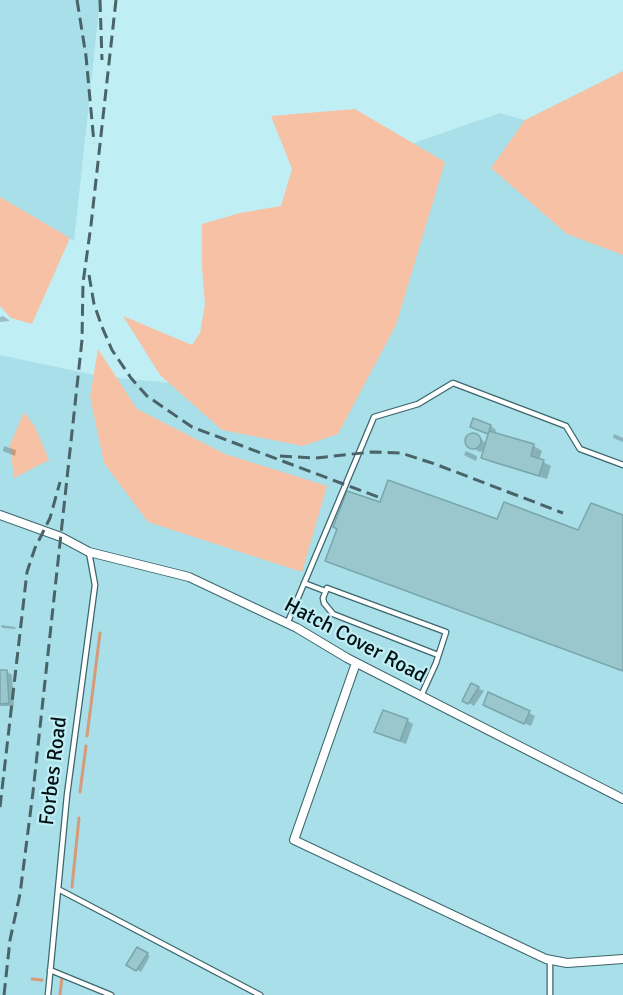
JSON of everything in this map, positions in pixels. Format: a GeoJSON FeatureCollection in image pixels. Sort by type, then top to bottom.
{"type":"FeatureCollection","features":[{"type":"Feature","properties":{"kind":"street","name":"Hatch Cover Road"},"geometry":{"type":"LineString","coordinates":[[0,515],[61,537],[89,552],[189,578],[287,624],[356,663],[623,799]]}},
{"type":"Feature","properties":{"kind":"street"},"geometry":{"type":"LineString","coordinates":[[356,663],[294,840],[550,960],[567,963],[623,959]]}},
{"type":"Feature","properties":{"kind":"lane"},"geometry":{"type":"LineString","coordinates":[[287,624],[374,417],[418,405],[453,383],[566,426],[580,449],[623,465]]}},
{"type":"Feature","properties":{"kind":"lane","name":"Forbes Road"},"geometry":{"type":"LineString","coordinates":[[48,995],[67,795],[95,585],[89,552]]}},
{"type":"Feature","properties":{"kind":"lane"},"geometry":{"type":"LineString","coordinates":[[304,583],[325,591]]}},
{"type":"Feature","properties":{"kind":"lane"},"geometry":{"type":"LineString","coordinates":[[421,696],[438,655],[446,632],[327,588],[325,591],[324,603],[333,614],[438,655]]}},
{"type":"Feature","properties":{"kind":"lane"},"geometry":{"type":"LineString","coordinates":[[58,889],[260,995]]}},
{"type":"Feature","properties":{"kind":"lane"},"geometry":{"type":"LineString","coordinates":[[550,960],[550,995]]}},
{"type":"Feature","properties":{"kind":"lane"},"geometry":{"type":"LineString","coordinates":[[50,970],[111,995]]}},
{"type":"Feature","properties":{"kind":"shaded area"},"geometry":{"type":"Polygon","coordinates":[[[0,0],[100,0],[74,241],[0,197],[0,0]]]}},
{"type":"Feature","properties":{"kind":"shaded area"},"geometry":{"type":"Polygon","coordinates":[[[623,71],[623,255],[567,234],[491,168],[525,120],[623,71]]]}},
{"type":"Feature","properties":{"kind":"shaded area"},"geometry":{"type":"Polygon","coordinates":[[[355,109],[445,162],[396,325],[338,434],[303,446],[222,430],[160,375],[123,316],[192,345],[200,333],[205,304],[202,224],[240,213],[281,206],[292,169],[271,116],[355,109]]]}},
{"type":"Feature","properties":{"kind":"shaded area"},"geometry":{"type":"Polygon","coordinates":[[[500,113],[623,149],[623,995],[0,995],[0,355],[99,376],[274,393],[408,145],[500,113]]]}},
{"type":"Feature","properties":{"kind":"shaded area"},"geometry":{"type":"Polygon","coordinates":[[[0,197],[70,238],[32,324],[11,318],[0,306],[0,197]]]}},
{"type":"Feature","properties":{"kind":"shaded area"},"geometry":{"type":"Polygon","coordinates":[[[98,349],[137,409],[225,454],[327,486],[302,572],[148,522],[104,463],[90,397],[98,349]]]}},
{"type":"Feature","properties":{"kind":"shaded area"},"geometry":{"type":"Polygon","coordinates":[[[24,412],[35,427],[49,460],[14,478],[10,445],[24,412]]]}},
{"type":"Feature","properties":{"kind":"building"},"geometry":{"type":"Polygon","coordinates":[[[473,418],[491,425],[488,434],[470,427],[473,418]]]}},
{"type":"Feature","properties":{"kind":"building"},"geometry":{"type":"Polygon","coordinates":[[[489,431],[534,444],[531,456],[544,460],[539,476],[481,458],[489,431]]]}},
{"type":"Feature","properties":{"kind":"building"},"geometry":{"type":"Polygon","coordinates":[[[473,433],[479,435],[481,441],[479,447],[473,449],[467,447],[465,441],[467,435],[473,433]]]}},
{"type":"Feature","properties":{"kind":"building"},"geometry":{"type":"Polygon","coordinates":[[[388,480],[497,519],[504,502],[578,530],[591,503],[623,515],[623,671],[325,561],[337,529],[333,527],[347,491],[380,502],[388,480]]]}},
{"type":"Feature","properties":{"kind":"building"},"geometry":{"type":"Polygon","coordinates":[[[0,670],[7,670],[9,703],[0,704],[0,670]]]}},
{"type":"Feature","properties":{"kind":"building"},"geometry":{"type":"Polygon","coordinates":[[[471,683],[479,687],[468,704],[462,701],[471,683]]]}},
{"type":"Feature","properties":{"kind":"building"},"geometry":{"type":"Polygon","coordinates":[[[488,692],[530,711],[524,724],[483,705],[488,692]]]}},
{"type":"Feature","properties":{"kind":"building"},"geometry":{"type":"Polygon","coordinates":[[[383,710],[408,719],[400,741],[374,732],[383,710]]]}},
{"type":"Feature","properties":{"kind":"building"},"geometry":{"type":"Polygon","coordinates":[[[137,947],[148,953],[136,971],[126,965],[137,947]]]}},
{"type":"Feature","properties":{"kind":"waterway"},"geometry":{"type":"LineString","coordinates":[[87,736],[100,633]]}},
{"type":"Feature","properties":{"kind":"waterway"},"geometry":{"type":"LineString","coordinates":[[80,792],[86,746]]}},
{"type":"Feature","properties":{"kind":"waterway"},"geometry":{"type":"LineString","coordinates":[[72,887],[79,818]]}},
{"type":"Feature","properties":{"kind":"waterway"},"geometry":{"type":"LineString","coordinates":[[60,995],[62,977]]}},
{"type":"Feature","properties":{"kind":"waterway"},"geometry":{"type":"LineString","coordinates":[[32,979],[42,980]]}},
{"type":"Feature","properties":{"kind":"railway"},"geometry":{"type":"LineString","coordinates":[[77,0],[86,56],[94,143]]}},
{"type":"Feature","properties":{"kind":"railway"},"geometry":{"type":"LineString","coordinates":[[100,0],[102,60]]}},
{"type":"Feature","properties":{"kind":"railway"},"geometry":{"type":"LineString","coordinates":[[4,995],[10,940],[20,894],[33,792],[82,340],[83,283],[116,0]]}},
{"type":"Feature","properties":{"kind":"railway"},"geometry":{"type":"LineString","coordinates":[[89,275],[94,304],[112,350],[131,378],[147,396],[192,427],[378,497]]}},
{"type":"Feature","properties":{"kind":"railway"},"geometry":{"type":"LineString","coordinates":[[280,456],[315,458],[372,452],[401,453],[563,513]]}},
{"type":"Feature","properties":{"kind":"railway"},"geometry":{"type":"LineString","coordinates":[[0,807],[27,572],[35,548],[50,518],[60,482]]}}]}
